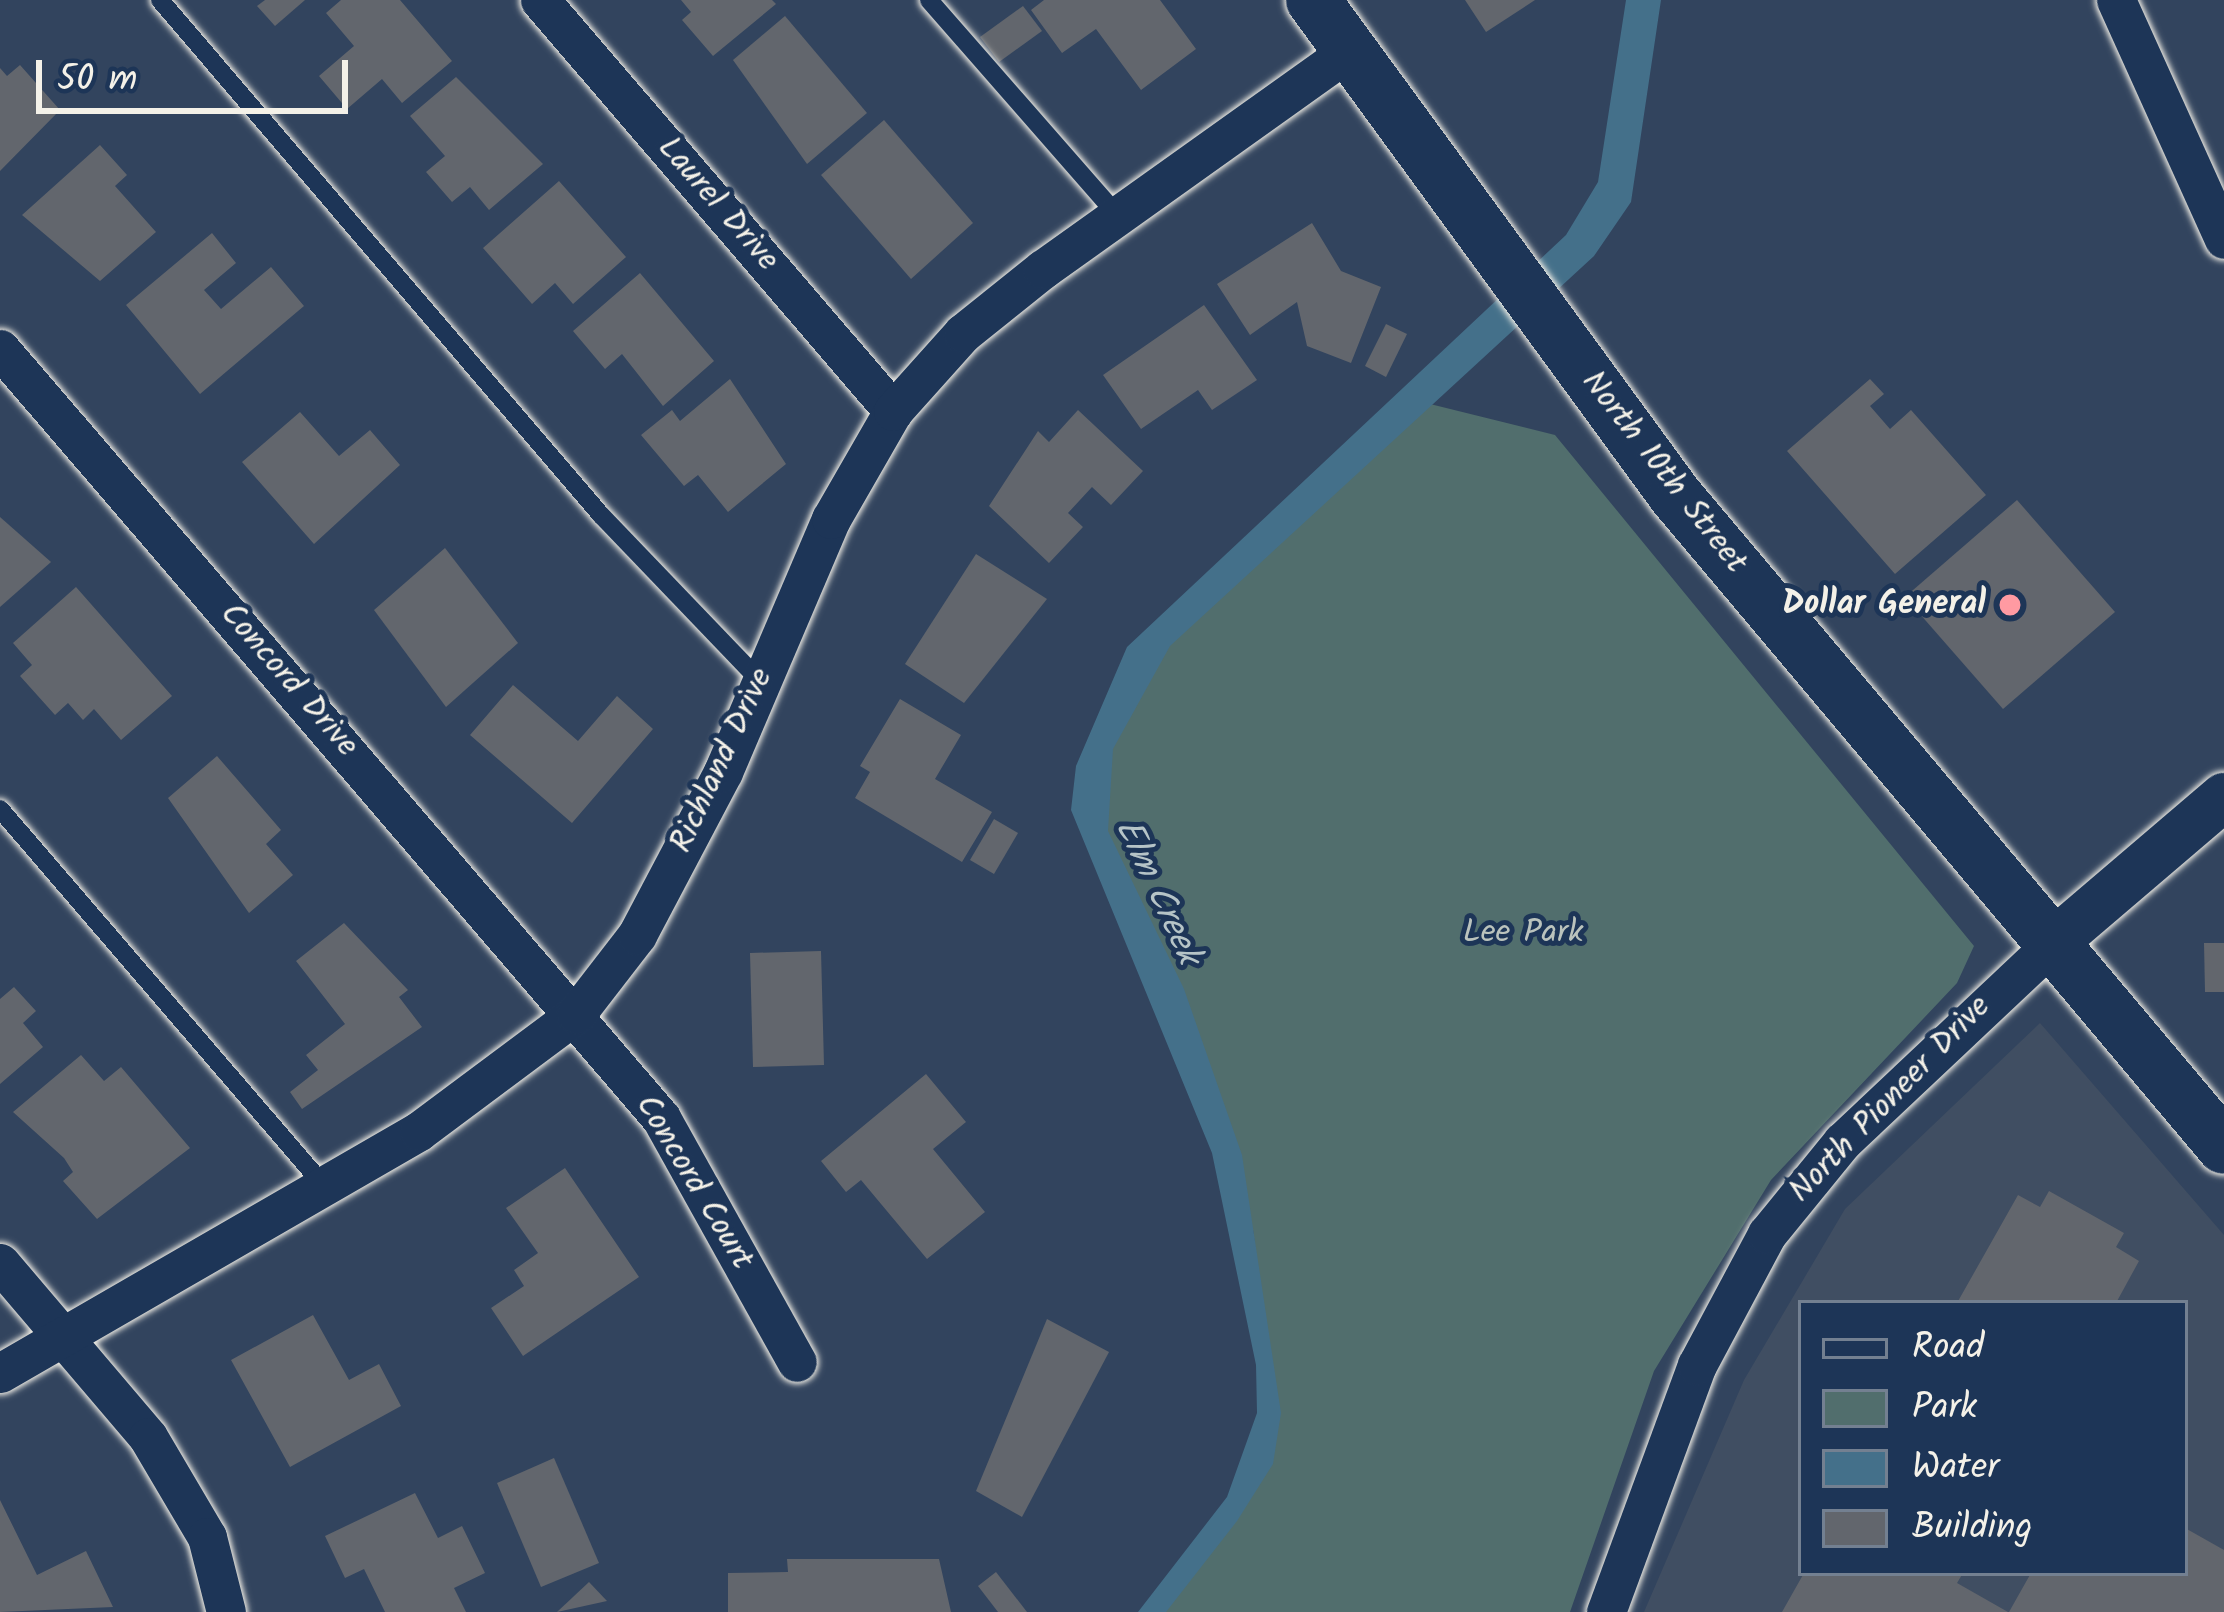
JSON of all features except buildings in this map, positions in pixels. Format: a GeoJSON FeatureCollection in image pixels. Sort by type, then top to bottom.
{"type":"FeatureCollection","features":[{"type":"Feature","properties":{"kind":"main road","name":"North 10th Street"},"geometry":{"type":"LineString","coordinates":[[1313,0],[1466,217],[1581,369],[2224,1147]]}},
{"type":"Feature","properties":{"kind":"street","name":"Laurel Drive"},"geometry":{"type":"LineString","coordinates":[[540,0],[893,411]]}},
{"type":"Feature","properties":{"kind":"street"},"geometry":{"type":"LineString","coordinates":[[2116,0],[2224,239]]}},
{"type":"Feature","properties":{"kind":"street","name":"Richland Drive"},"geometry":{"type":"LineString","coordinates":[[0,1372],[326,1187],[575,1014],[637,934],[761,682],[831,519],[893,411],[962,333],[1349,51]]}},
{"type":"Feature","properties":{"kind":"street","name":"Concord Drive"},"geometry":{"type":"LineString","coordinates":[[0,349],[575,1014]]}},
{"type":"Feature","properties":{"kind":"street","name":"North Pioneer Drive"},"geometry":{"type":"LineString","coordinates":[[1606,1612],[1697,1365],[1767,1234],[1842,1142],[2053,943],[2224,796]]}},
{"type":"Feature","properties":{"kind":"street","name":"Concord Court"},"geometry":{"type":"LineString","coordinates":[[575,1014],[662,1118],[797,1362]]}},
{"type":"Feature","properties":{"kind":"street"},"geometry":{"type":"LineString","coordinates":[[0,1263],[67,1335],[195,1517],[226,1612]]}},
{"type":"Feature","properties":{"kind":"lane"},"geometry":{"type":"LineString","coordinates":[[160,0],[601,515],[761,682]]}},
{"type":"Feature","properties":{"kind":"lane"},"geometry":{"type":"LineString","coordinates":[[928,0],[1118,216]]}},
{"type":"Feature","properties":{"kind":"lane"},"geometry":{"type":"LineString","coordinates":[[0,809],[326,1187]]}},
{"type":"Feature","properties":{"kind":"shaded area"},"geometry":{"type":"Polygon","coordinates":[[[2040,1023],[2224,1235],[2224,1612],[1644,1612],[1744,1380],[1845,1209],[2040,1023]]]}},
{"type":"Feature","properties":{"kind":"green space","name":"Lee Park"},"geometry":{"type":"Polygon","coordinates":[[[1426,403],[1555,435],[1974,946],[1957,983],[1771,1180],[1654,1371],[1570,1612],[1158,1612],[1256,1477],[1276,1412],[1253,1230],[1101,826],[1095,783],[1150,661],[1426,403]]]}},
{"type":"Feature","properties":{"kind":"water"},"geometry":{"type":"Polygon","coordinates":[[[1626,0],[1661,0],[1631,202],[1594,256],[1170,646],[1113,749],[1108,831],[1184,989],[1242,1155],[1281,1413],[1273,1464],[1237,1521],[1166,1612],[1138,1612],[1227,1497],[1257,1413],[1256,1365],[1212,1153],[1071,810],[1076,766],[1127,647],[1566,235],[1598,182],[1626,0]]]}},
{"type":"Feature","properties":{"kind":"place","name":"Dollar General"},"geometry":{"type":"Point","coordinates":[2010,605]}},
{"type":"Feature","properties":{"kind":"water label","name":"Elm Creek"},"geometry":{"type":"Point","coordinates":[1157,892]}}]}
